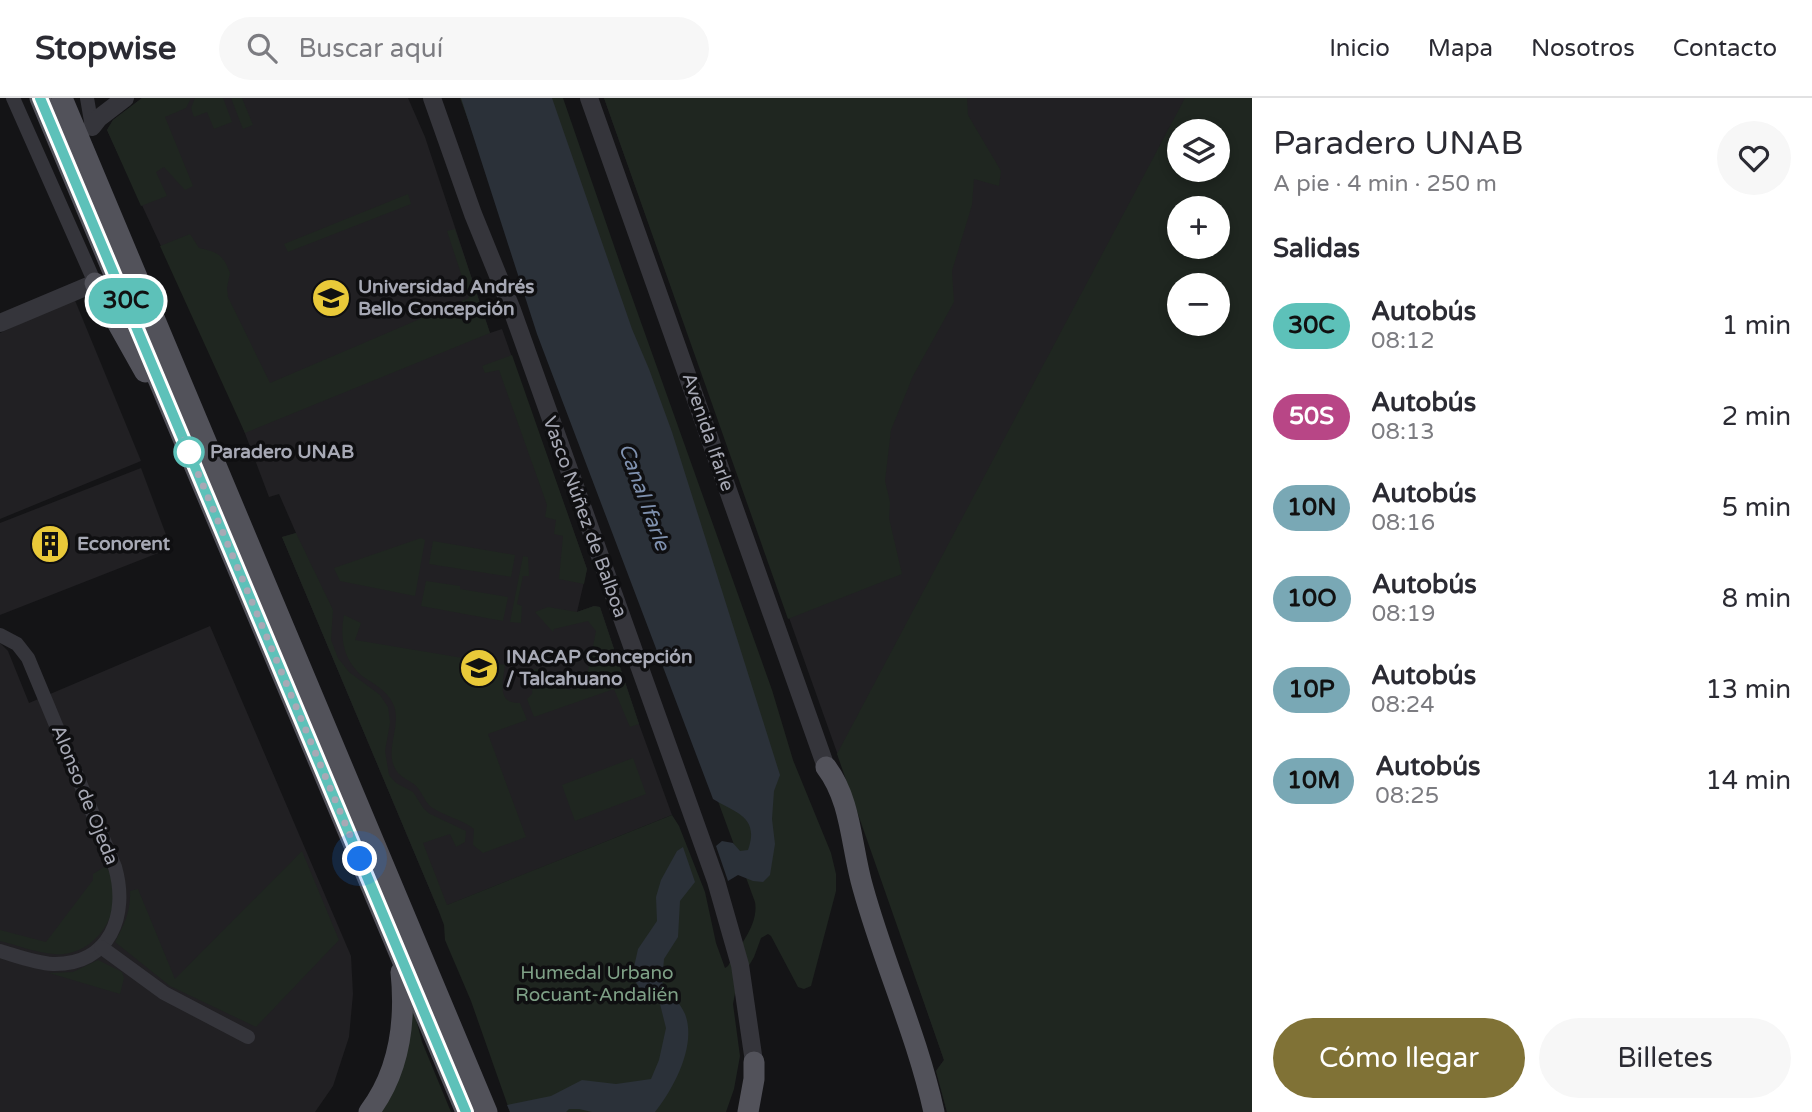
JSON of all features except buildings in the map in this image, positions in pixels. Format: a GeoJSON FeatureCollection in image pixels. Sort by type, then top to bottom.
{"type":"FeatureCollection","features":[{"type":"Feature","properties":{"kind":"main road"},"geometry":{"type":"LineString","coordinates":[[40,98],[466,1112]]}},
{"type":"Feature","properties":{"kind":"main road"},"geometry":{"type":"LineString","coordinates":[[62,98],[487,1112]]}},
{"type":"Feature","properties":{"kind":"main road"},"geometry":{"type":"LineString","coordinates":[[92,127],[92,169]]}},
{"type":"Feature","properties":{"kind":"main road"},"geometry":{"type":"LineString","coordinates":[[94,282],[129,348],[173,414]]}},
{"type":"Feature","properties":{"kind":"main road"},"geometry":{"type":"LineString","coordinates":[[826,767],[836,782],[844,803],[862,887],[914,1038],[934,1112]]}},
{"type":"Feature","properties":{"kind":"main road"},"geometry":{"type":"LineString","coordinates":[[369,1112],[390,1074],[400,1042],[403,990],[397,949]]}},
{"type":"Feature","properties":{"kind":"main road"},"geometry":{"type":"LineString","coordinates":[[748,1112],[754,1062]]}},
{"type":"Feature","properties":{"kind":"street"},"geometry":{"type":"LineString","coordinates":[[0,324],[94,282],[13,98]]}},
{"type":"Feature","properties":{"kind":"street"},"geometry":{"type":"LineString","coordinates":[[87,98],[92,127]]}},
{"type":"Feature","properties":{"kind":"street"},"geometry":{"type":"LineString","coordinates":[[92,127],[99,118],[125,98]]}},
{"type":"Feature","properties":{"kind":"street","name":"Vasco Núñez de Balboa"},"geometry":{"type":"LineString","coordinates":[[432,98],[473,214],[512,310],[716,881],[740,965],[754,1062]]}},
{"type":"Feature","properties":{"kind":"street","name":"Avenida Ifarle"},"geometry":{"type":"LineString","coordinates":[[589,98],[826,767]]}},
{"type":"Feature","properties":{"kind":"street","name":"Alonso de Ojeda"},"geometry":{"type":"LineString","coordinates":[[0,635],[17,644],[28,658],[115,867],[121,892],[119,915],[113,932],[101,947]]}},
{"type":"Feature","properties":{"kind":"street"},"geometry":{"type":"LineString","coordinates":[[0,951],[56,964],[76,960],[101,947],[164,993],[248,1037]]}},
{"type":"Feature","properties":{"kind":"shaded area","name":"INACAP Concepción / Talcahuano"},"geometry":{"type":"Polygon","coordinates":[[[142,98],[408,98],[425,137],[490,333],[502,329],[587,569],[577,612],[594,606],[600,607],[672,815],[438,909],[282,537],[296,533],[279,494],[269,497],[232,399],[107,130],[113,120],[142,98]]]}},
{"type":"Feature","properties":{"kind":"shaded area"},"geometry":{"type":"Polygon","coordinates":[[[604,98],[1252,98],[1252,1112],[947,1112],[936,1071],[944,1060],[604,98]]]}},
{"type":"Feature","properties":{"kind":"shaded area"},"geometry":{"type":"Polygon","coordinates":[[[74,298],[141,461],[0,519],[0,333],[74,298]]]}},
{"type":"Feature","properties":{"kind":"shaded area"},"geometry":{"type":"Polygon","coordinates":[[[141,468],[171,548],[0,615],[0,523],[141,468]]]}},
{"type":"Feature","properties":{"kind":"shaded area"},"geometry":{"type":"Polygon","coordinates":[[[210,626],[351,956],[353,994],[349,1037],[333,1086],[315,1112],[0,1112],[0,643],[8,651],[29,703],[210,626]]]}},
{"type":"Feature","properties":{"kind":"green space"},"geometry":{"type":"Polygon","coordinates":[[[142,98],[191,98],[186,108],[165,117],[193,186],[185,190],[164,167],[156,172],[167,196],[141,206],[107,130],[113,120],[142,98]]]}},
{"type":"Feature","properties":{"kind":"green space"},"geometry":{"type":"Polygon","coordinates":[[[195,98],[223,98],[232,122],[214,129],[207,112],[194,117],[191,108],[195,98]]]}},
{"type":"Feature","properties":{"kind":"green space"},"geometry":{"type":"Polygon","coordinates":[[[231,98],[242,98],[253,125],[243,129],[231,98]]]}},
{"type":"Feature","properties":{"kind":"green space","name":"Humedal Urbano Rocuant-Andalién"},"geometry":{"type":"Polygon","coordinates":[[[460,98],[563,98],[772,690],[793,760],[831,853],[836,874],[836,891],[811,986],[804,989],[798,987],[768,934],[761,938],[754,957],[736,988],[733,1004],[740,1056],[734,1089],[726,1112],[510,1112],[471,1001],[445,940],[444,925],[438,909],[282,537],[296,533],[333,610],[331,640],[338,658],[349,672],[380,695],[388,707],[390,723],[385,751],[389,775],[396,783],[413,792],[430,814],[466,831],[465,842],[456,847],[450,834],[423,843],[447,905],[672,815],[679,826],[705,892],[716,943],[725,968],[728,966],[751,927],[755,902],[460,98]]]}},
{"type":"Feature","properties":{"kind":"green space"},"geometry":{"type":"Polygon","coordinates":[[[604,98],[967,98],[968,115],[1001,171],[999,186],[974,179],[972,205],[952,271],[954,302],[913,376],[891,430],[885,481],[890,502],[889,518],[902,574],[788,619],[604,98]]]}},
{"type":"Feature","properties":{"kind":"green space"},"geometry":{"type":"Polygon","coordinates":[[[1185,98],[1252,98],[1252,1112],[947,1112],[936,1071],[944,1060],[837,754],[1167,132],[1167,182],[1230,182],[1230,119],[1174,119],[1185,98]]]}},
{"type":"Feature","properties":{"kind":"green space"},"geometry":{"type":"Polygon","coordinates":[[[408,194],[411,204],[288,252],[284,244],[408,194]]]}},
{"type":"Feature","properties":{"kind":"green space"},"geometry":{"type":"Polygon","coordinates":[[[455,229],[490,333],[245,433],[160,246],[190,234],[199,248],[222,258],[230,273],[228,297],[270,383],[469,298],[447,231],[455,229]]]}},
{"type":"Feature","properties":{"kind":"green space"},"geometry":{"type":"Polygon","coordinates":[[[512,355],[587,569],[584,584],[559,579],[563,536],[554,534],[556,520],[545,517],[547,505],[499,370],[485,373],[482,366],[512,355]]]}},
{"type":"Feature","properties":{"kind":"green space"},"geometry":{"type":"Polygon","coordinates":[[[421,538],[425,540],[415,596],[340,581],[334,568],[421,538]]]}},
{"type":"Feature","properties":{"kind":"green space"},"geometry":{"type":"Polygon","coordinates":[[[433,541],[515,555],[511,577],[429,564],[433,541]]]}},
{"type":"Feature","properties":{"kind":"green space"},"geometry":{"type":"Polygon","coordinates":[[[523,556],[528,557],[529,576],[523,576],[517,604],[522,606],[521,623],[510,622],[523,556]]]}},
{"type":"Feature","properties":{"kind":"green space"},"geometry":{"type":"Polygon","coordinates":[[[426,581],[508,597],[503,621],[421,606],[426,581]]]}},
{"type":"Feature","properties":{"kind":"green space"},"geometry":{"type":"Polygon","coordinates":[[[594,606],[600,607],[639,724],[630,727],[614,689],[534,717],[527,699],[532,694],[534,669],[545,670],[545,676],[549,676],[549,673],[569,690],[585,686],[596,631],[588,621],[554,629],[553,632],[535,612],[548,607],[577,612],[594,606]]]}},
{"type":"Feature","properties":{"kind":"green space"},"geometry":{"type":"Polygon","coordinates":[[[344,615],[361,623],[355,640],[505,665],[504,696],[507,700],[520,703],[527,720],[488,734],[526,837],[483,853],[473,845],[474,829],[431,807],[417,787],[398,773],[392,757],[396,723],[394,706],[386,694],[360,674],[349,660],[342,634],[344,615]]]}},
{"type":"Feature","properties":{"kind":"green space"},"geometry":{"type":"Polygon","coordinates":[[[633,758],[646,794],[575,821],[562,785],[633,758]]]}},
{"type":"Feature","properties":{"kind":"green space"},"geometry":{"type":"Polygon","coordinates":[[[302,851],[339,940],[256,1027],[170,986],[115,942],[126,918],[130,891],[138,889],[175,979],[302,851]]]}},
{"type":"Feature","properties":{"kind":"green space"},"geometry":{"type":"Polygon","coordinates":[[[106,866],[113,880],[113,907],[102,932],[92,942],[81,949],[54,954],[0,941],[0,930],[46,942],[93,880],[93,874],[106,866]]]}},
{"type":"Feature","properties":{"kind":"green space"},"geometry":{"type":"Polygon","coordinates":[[[98,960],[122,972],[124,978],[120,994],[49,973],[73,972],[98,960]]]}},
{"type":"Feature","properties":{"kind":"green space"},"geometry":{"type":"Polygon","coordinates":[[[413,1008],[422,1042],[451,1112],[378,1112],[413,1008]]]}},
{"type":"Feature","properties":{"kind":"water","name":"Canal Ifarle"},"geometry":{"type":"Polygon","coordinates":[[[461,98],[552,98],[632,329],[672,432],[780,775],[774,791],[772,819],[775,844],[770,875],[763,882],[738,875],[728,881],[716,846],[722,841],[733,843],[740,851],[748,850],[751,830],[737,812],[713,799],[537,334],[461,98]]]}},
{"type":"Feature","properties":{"kind":"water"},"geometry":{"type":"Polygon","coordinates":[[[683,847],[695,882],[680,901],[678,937],[664,959],[662,982],[685,1014],[688,1039],[682,1066],[662,1102],[655,1112],[592,1112],[569,1109],[566,1112],[510,1112],[507,1105],[551,1096],[582,1080],[616,1084],[651,1079],[659,1060],[666,1028],[660,1004],[645,997],[632,976],[638,949],[657,921],[656,897],[661,880],[677,851],[683,847]]]}},
{"type":"Feature","properties":{"kind":"bus line","name":"30C"},"geometry":{"type":"LineString","coordinates":[[40,98],[466,1112]]}},
{"type":"Feature","properties":{"kind":"place","name":"Universidad Andrés Bello Concepción"},"geometry":{"type":"Point","coordinates":[331,298]}},
{"type":"Feature","properties":{"kind":"place","name":"Paradero UNAB"},"geometry":{"type":"Point","coordinates":[189,452]}},
{"type":"Feature","properties":{"kind":"place","name":"Econorent"},"geometry":{"type":"Point","coordinates":[50,544]}},
{"type":"Feature","properties":{"kind":"place","name":"INACAP Concepción / Talcahuano"},"geometry":{"type":"Point","coordinates":[479,668]}},
{"type":"Feature","properties":{"kind":"route"},"geometry":{"type":"LineString","coordinates":[[189,452],[184,440],[360,859]]}}]}
